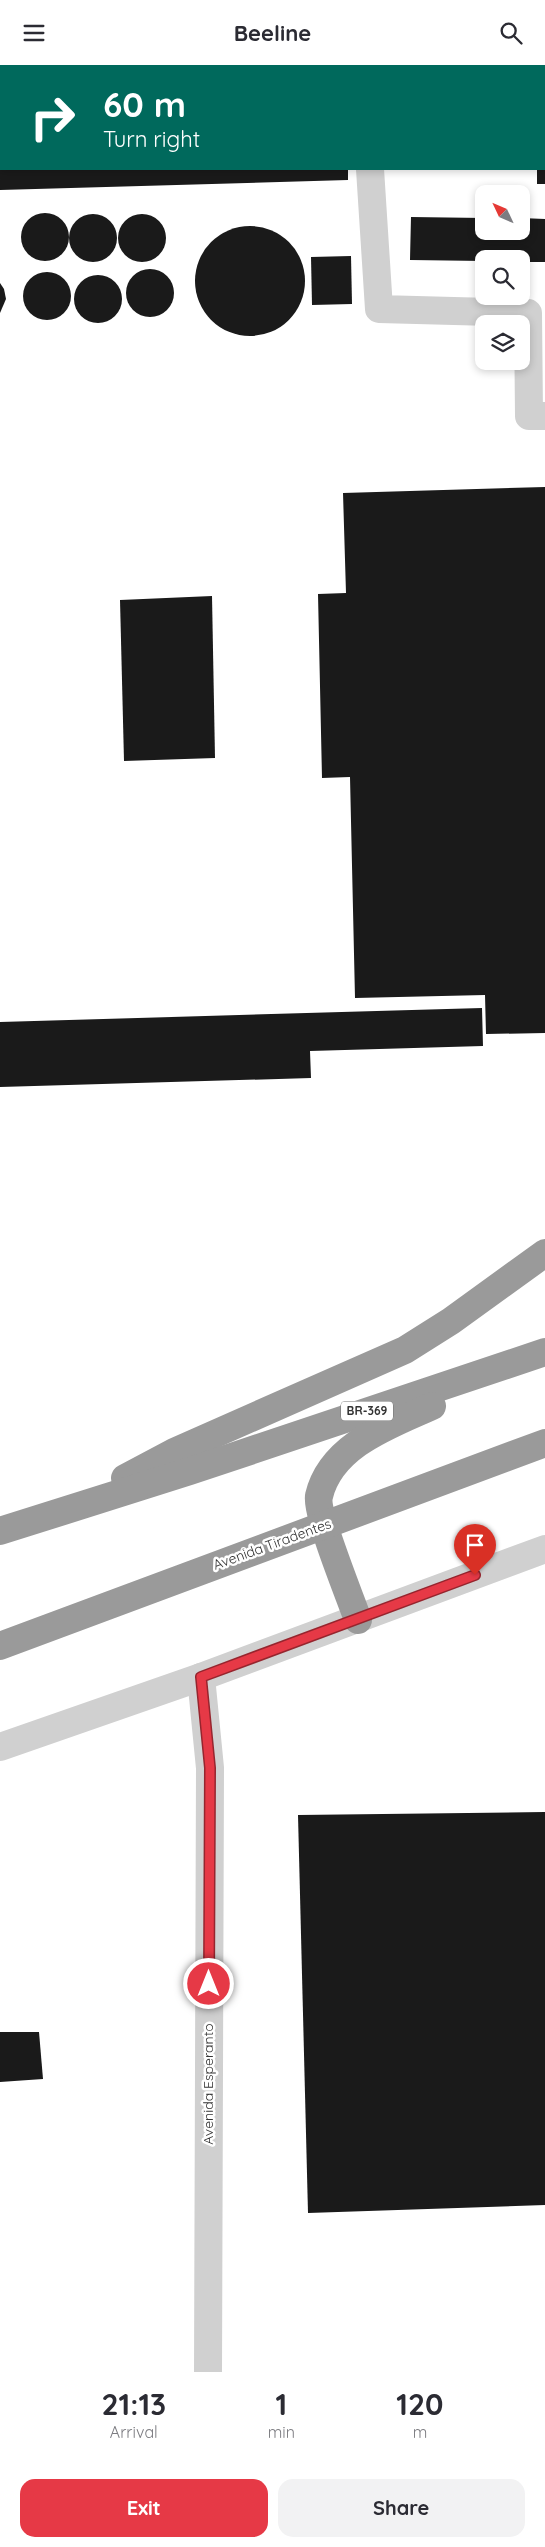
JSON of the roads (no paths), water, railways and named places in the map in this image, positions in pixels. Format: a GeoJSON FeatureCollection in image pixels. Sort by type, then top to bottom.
{"type":"FeatureCollection","features":[{"type":"Feature","properties":{"kind":"highway"},"geometry":{"type":"LineString","coordinates":[[72,1506],[174,1452],[405,1350],[451,1321],[545,1253]]}},
{"type":"Feature","properties":{"kind":"highway","name":"BR-369"},"geometry":{"type":"LineString","coordinates":[[0,1531],[72,1506],[190,1471],[545,1352]]}},
{"type":"Feature","properties":{"kind":"highway"},"geometry":{"type":"LineString","coordinates":[[358,1620],[324,1525],[318,1497],[342,1455],[378,1431],[545,1356]]}},
{"type":"Feature","properties":{"kind":"highway","name":"Avenida Tiradentes"},"geometry":{"type":"LineString","coordinates":[[0,1646],[545,1443]]}},
{"type":"Feature","properties":{"kind":"street"},"geometry":{"type":"LineString","coordinates":[[370,170],[379,309],[528,313],[529,416],[545,416]]}},
{"type":"Feature","properties":{"kind":"street"},"geometry":{"type":"LineString","coordinates":[[0,1747],[358,1620],[545,1549]]}},
{"type":"Feature","properties":{"kind":"street","name":"Avenida Esperanto"},"geometry":{"type":"LineString","coordinates":[[201,1677],[210,1768],[208,2372]]}}]}
